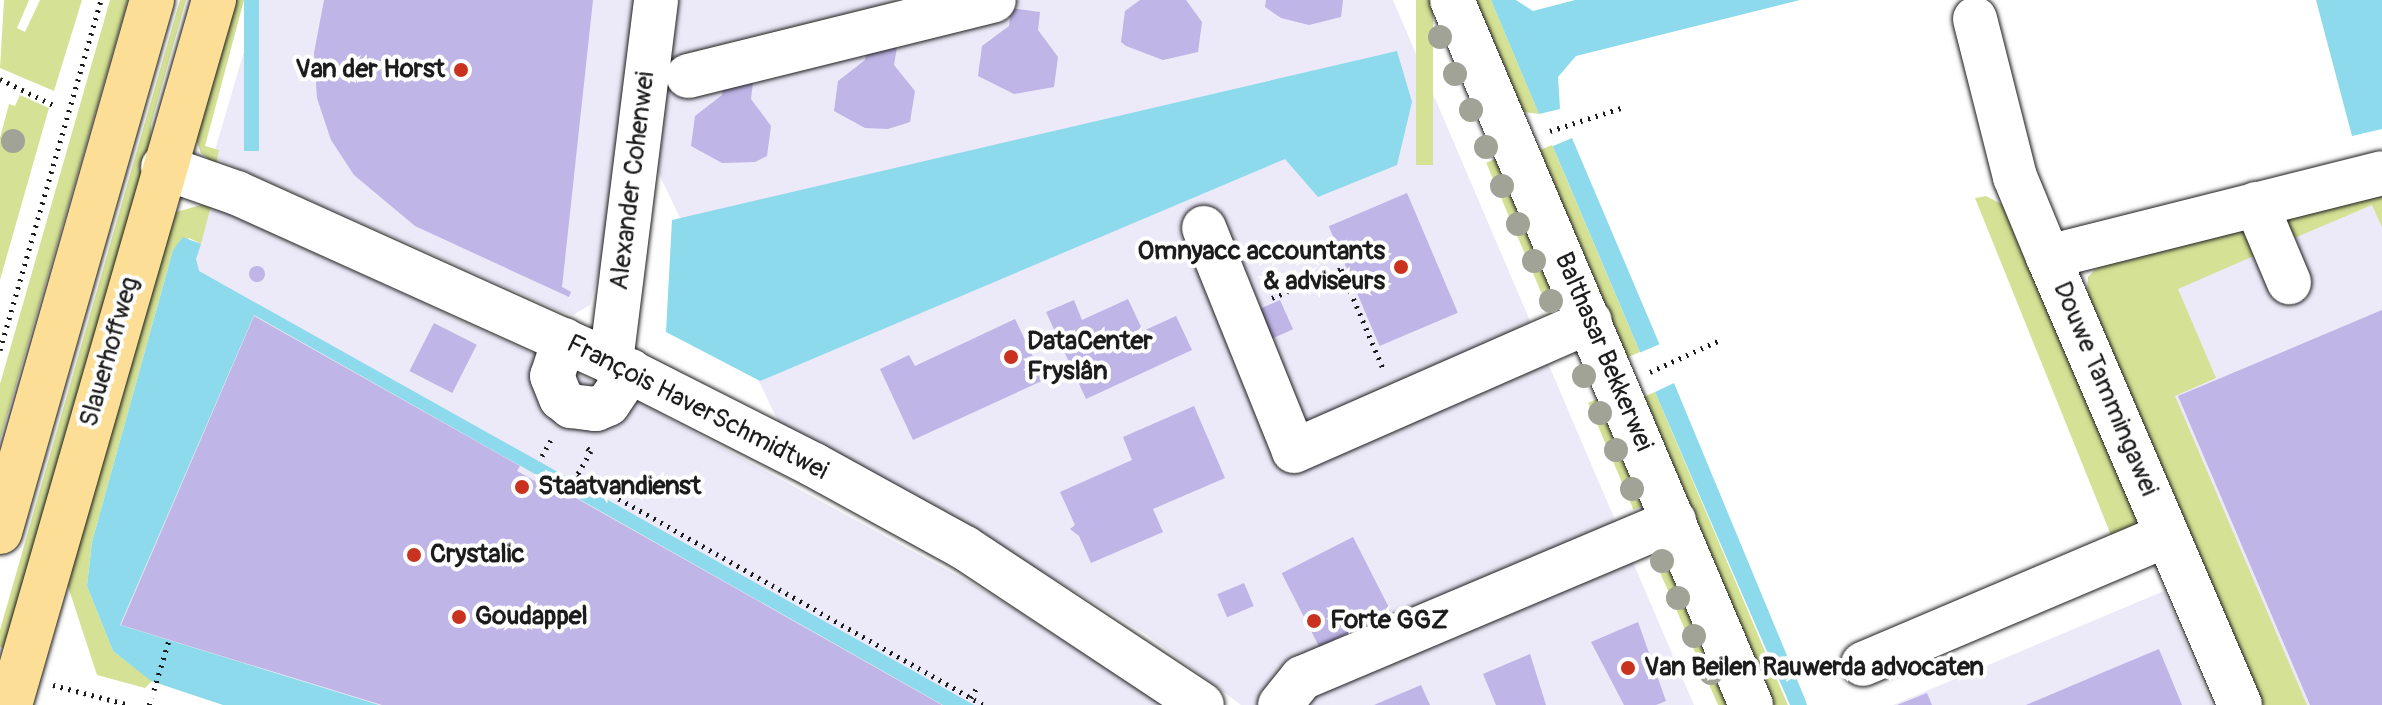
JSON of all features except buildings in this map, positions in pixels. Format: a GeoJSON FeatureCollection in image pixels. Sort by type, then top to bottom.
{"type":"FeatureCollection","features":[{"type":"Feature","properties":{"kind":"main road"},"geometry":{"type":"LineString","coordinates":[[0,532],[152,0]]}},
{"type":"Feature","properties":{"kind":"main road","name":"Slauerhoffweg"},"geometry":{"type":"LineString","coordinates":[[20,687],[163,167],[214,0]]}},
{"type":"Feature","properties":{"kind":"street","name":"Alexander Cohenwei"},"geometry":{"type":"LineString","coordinates":[[620,366],[656,0]]}},
{"type":"Feature","properties":{"kind":"street"},"geometry":{"type":"LineString","coordinates":[[688,76],[994,0]]}},
{"type":"Feature","properties":{"kind":"street","name":"Balthasar Bekkerwei"},"geometry":{"type":"LineString","coordinates":[[1452,0],[1751,705]]}},
{"type":"Feature","properties":{"kind":"street"},"geometry":{"type":"LineString","coordinates":[[1975,19],[2015,177],[2048,257]]}},
{"type":"Feature","properties":{"kind":"street","name":"François HaverSchmidtwei"},"geometry":{"type":"LineString","coordinates":[[163,167],[237,193],[620,366],[965,548],[1182,699]]}},
{"type":"Feature","properties":{"kind":"street","name":"Douwe Tammingawei"},"geometry":{"type":"LineString","coordinates":[[2240,705],[2048,257],[2382,173]]}},
{"type":"Feature","properties":{"kind":"street"},"geometry":{"type":"LineString","coordinates":[[2256,204],[2289,282]]}},
{"type":"Feature","properties":{"kind":"street"},"geometry":{"type":"LineString","coordinates":[[1204,228],[1294,451],[1590,321]]}},
{"type":"Feature","properties":{"kind":"street"},"geometry":{"type":"LineString","coordinates":[[1280,705],[1302,678],[1674,521]]}},
{"type":"Feature","properties":{"kind":"street"},"geometry":{"type":"LineString","coordinates":[[1863,664],[2167,535]]}},
{"type":"Feature","properties":{"kind":"path"},"geometry":{"type":"LineString","coordinates":[[0,350],[101,0]]}},
{"type":"Feature","properties":{"kind":"path"},"geometry":{"type":"LineString","coordinates":[[0,79],[55,106]]}},
{"type":"Feature","properties":{"kind":"path"},"geometry":{"type":"LineString","coordinates":[[1238,312],[1341,269],[1398,405]]}},
{"type":"Feature","properties":{"kind":"path"},"geometry":{"type":"LineString","coordinates":[[581,442],[591,451],[577,475],[983,705]]}},
{"type":"Feature","properties":{"kind":"path"},"geometry":{"type":"LineString","coordinates":[[614,496],[618,488]]}},
{"type":"Feature","properties":{"kind":"path"},"geometry":{"type":"LineString","coordinates":[[684,535],[688,528]]}},
{"type":"Feature","properties":{"kind":"path"},"geometry":{"type":"LineString","coordinates":[[753,574],[758,567]]}},
{"type":"Feature","properties":{"kind":"path"},"geometry":{"type":"LineString","coordinates":[[829,617],[833,610]]}},
{"type":"Feature","properties":{"kind":"path"},"geometry":{"type":"LineString","coordinates":[[154,690],[169,640]]}},
{"type":"Feature","properties":{"kind":"path"},"geometry":{"type":"LineString","coordinates":[[904,660],[908,651]]}},
{"type":"Feature","properties":{"kind":"path"},"geometry":{"type":"LineString","coordinates":[[20,687],[130,705]]}},
{"type":"Feature","properties":{"kind":"path"},"geometry":{"type":"LineString","coordinates":[[971,698],[977,687]]}},
{"type":"Feature","properties":{"kind":"path"},"geometry":{"type":"LineString","coordinates":[[149,705],[152,698]]}},
{"type":"Feature","properties":{"kind":"shaded area"},"geometry":{"type":"Polygon","coordinates":[[[259,0],[636,0],[607,269],[599,270],[590,305],[573,315],[562,312],[213,157],[259,0]]]}},
{"type":"Feature","properties":{"kind":"shaded area"},"geometry":{"type":"Polygon","coordinates":[[[679,0],[1393,0],[1694,705],[1241,705],[1147,635],[928,503],[780,425],[658,172],[679,0]]]}},
{"type":"Feature","properties":{"kind":"shaded area"},"geometry":{"type":"Polygon","coordinates":[[[2382,193],[2382,705],[2261,705],[2086,286],[2094,268],[2382,193]]]}},
{"type":"Feature","properties":{"kind":"shaded area"},"geometry":{"type":"Polygon","coordinates":[[[207,204],[637,401],[993,595],[1162,705],[308,705],[111,627],[207,204]]]}},
{"type":"Feature","properties":{"kind":"shaded area"},"geometry":{"type":"Polygon","coordinates":[[[2164,591],[2212,705],[1893,705],[2164,591]]]}},
{"type":"Feature","properties":{"kind":"green space"},"geometry":{"type":"Polygon","coordinates":[[[4,0],[29,0],[17,28],[25,32],[40,0],[82,0],[54,91],[0,68],[4,0]]]}},
{"type":"Feature","properties":{"kind":"green space"},"geometry":{"type":"Polygon","coordinates":[[[110,0],[128,0],[0,440],[0,384],[110,0]]]}},
{"type":"Feature","properties":{"kind":"green space"},"geometry":{"type":"Polygon","coordinates":[[[180,0],[186,0],[151,124],[150,173],[15,651],[0,647],[0,630],[180,0]]]}},
{"type":"Feature","properties":{"kind":"green space"},"geometry":{"type":"Polygon","coordinates":[[[224,0],[244,0],[205,146],[219,150],[216,165],[201,153],[195,137],[224,0]]]}},
{"type":"Feature","properties":{"kind":"green space"},"geometry":{"type":"Polygon","coordinates":[[[1416,0],[1433,0],[1433,165],[1416,165],[1416,0]]]}},
{"type":"Feature","properties":{"kind":"green space"},"geometry":{"type":"Polygon","coordinates":[[[1469,0],[1491,0],[1539,114],[1517,111],[1469,0]]]}},
{"type":"Feature","properties":{"kind":"green space"},"geometry":{"type":"Polygon","coordinates":[[[20,95],[49,108],[0,280],[0,138],[9,104],[15,106],[20,95]]]}},
{"type":"Feature","properties":{"kind":"green space"},"geometry":{"type":"Polygon","coordinates":[[[1552,145],[1640,352],[1622,360],[1534,153],[1552,145]]]}},
{"type":"Feature","properties":{"kind":"green space"},"geometry":{"type":"Polygon","coordinates":[[[1500,157],[1567,315],[1553,321],[1486,163],[1500,157]]]}},
{"type":"Feature","properties":{"kind":"green space"},"geometry":{"type":"Polygon","coordinates":[[[2382,193],[2382,227],[2372,205],[2292,239],[2287,219],[2382,193]]]}},
{"type":"Feature","properties":{"kind":"green space"},"geometry":{"type":"Polygon","coordinates":[[[1986,196],[2011,209],[2137,516],[2133,527],[2113,540],[1975,198],[1986,196]]]}},
{"type":"Feature","properties":{"kind":"green space"},"geometry":{"type":"Polygon","coordinates":[[[212,202],[201,244],[189,238],[173,250],[92,542],[87,586],[113,651],[152,681],[145,688],[97,675],[61,565],[176,212],[212,202]]]}},
{"type":"Feature","properties":{"kind":"green space"},"geometry":{"type":"Polygon","coordinates":[[[2243,229],[2256,255],[2178,289],[2216,378],[2175,396],[2307,705],[2261,705],[2087,296],[2088,277],[2103,263],[2243,229]]]}},
{"type":"Feature","properties":{"kind":"green space"},"geometry":{"type":"Polygon","coordinates":[[[1655,392],[1788,705],[1769,705],[1639,399],[1655,392]]]}},
{"type":"Feature","properties":{"kind":"green space"},"geometry":{"type":"Polygon","coordinates":[[[1602,397],[1647,504],[1634,510],[1588,403],[1602,397]]]}},
{"type":"Feature","properties":{"kind":"green space"},"geometry":{"type":"Polygon","coordinates":[[[1648,545],[1662,545],[1735,705],[1718,705],[1648,545]]]}},
{"type":"Feature","properties":{"kind":"water"},"geometry":{"type":"Polygon","coordinates":[[[244,0],[259,0],[259,151],[244,151],[244,0]]]}},
{"type":"Feature","properties":{"kind":"water"},"geometry":{"type":"Polygon","coordinates":[[[1491,0],[1516,0],[1533,11],[1575,0],[1800,0],[1576,56],[1558,77],[1560,109],[1539,114],[1491,0]]]}},
{"type":"Feature","properties":{"kind":"water"},"geometry":{"type":"Polygon","coordinates":[[[2316,0],[2382,0],[2382,129],[2352,136],[2316,0]]]}},
{"type":"Feature","properties":{"kind":"water"},"geometry":{"type":"Polygon","coordinates":[[[1397,51],[1412,102],[1397,165],[1318,197],[1285,159],[760,381],[666,332],[672,220],[1397,51]]]}},
{"type":"Feature","properties":{"kind":"water"},"geometry":{"type":"Polygon","coordinates":[[[1572,138],[1660,344],[1640,352],[1553,146],[1572,138]]]}},
{"type":"Feature","properties":{"kind":"water"},"geometry":{"type":"Polygon","coordinates":[[[183,237],[201,244],[196,259],[199,271],[974,705],[943,705],[254,315],[120,625],[379,705],[223,705],[151,681],[113,651],[87,586],[92,542],[173,250],[183,237]]]}},
{"type":"Feature","properties":{"kind":"water"},"geometry":{"type":"Polygon","coordinates":[[[1674,383],[1807,705],[1790,705],[1655,392],[1674,383]]]}},
{"type":"Feature","properties":{"kind":"place","name":"Van der Horst"},"geometry":{"type":"Point","coordinates":[461,70]}},
{"type":"Feature","properties":{"kind":"place","name":"Omnyacc accountants & adviseurs"},"geometry":{"type":"Point","coordinates":[1401,267]}},
{"type":"Feature","properties":{"kind":"place","name":"DataCenter Fryslân"},"geometry":{"type":"Point","coordinates":[1011,357]}},
{"type":"Feature","properties":{"kind":"place","name":"Staatvandienst"},"geometry":{"type":"Point","coordinates":[522,487]}},
{"type":"Feature","properties":{"kind":"place","name":"Crystalic"},"geometry":{"type":"Point","coordinates":[414,555]}},
{"type":"Feature","properties":{"kind":"place","name":"Goudappel"},"geometry":{"type":"Point","coordinates":[459,617]}},
{"type":"Feature","properties":{"kind":"place","name":"Forte GGZ"},"geometry":{"type":"Point","coordinates":[1314,621]}},
{"type":"Feature","properties":{"kind":"place","name":"Van Beilen Rauwerda advocaten"},"geometry":{"type":"Point","coordinates":[1628,668]}}]}
